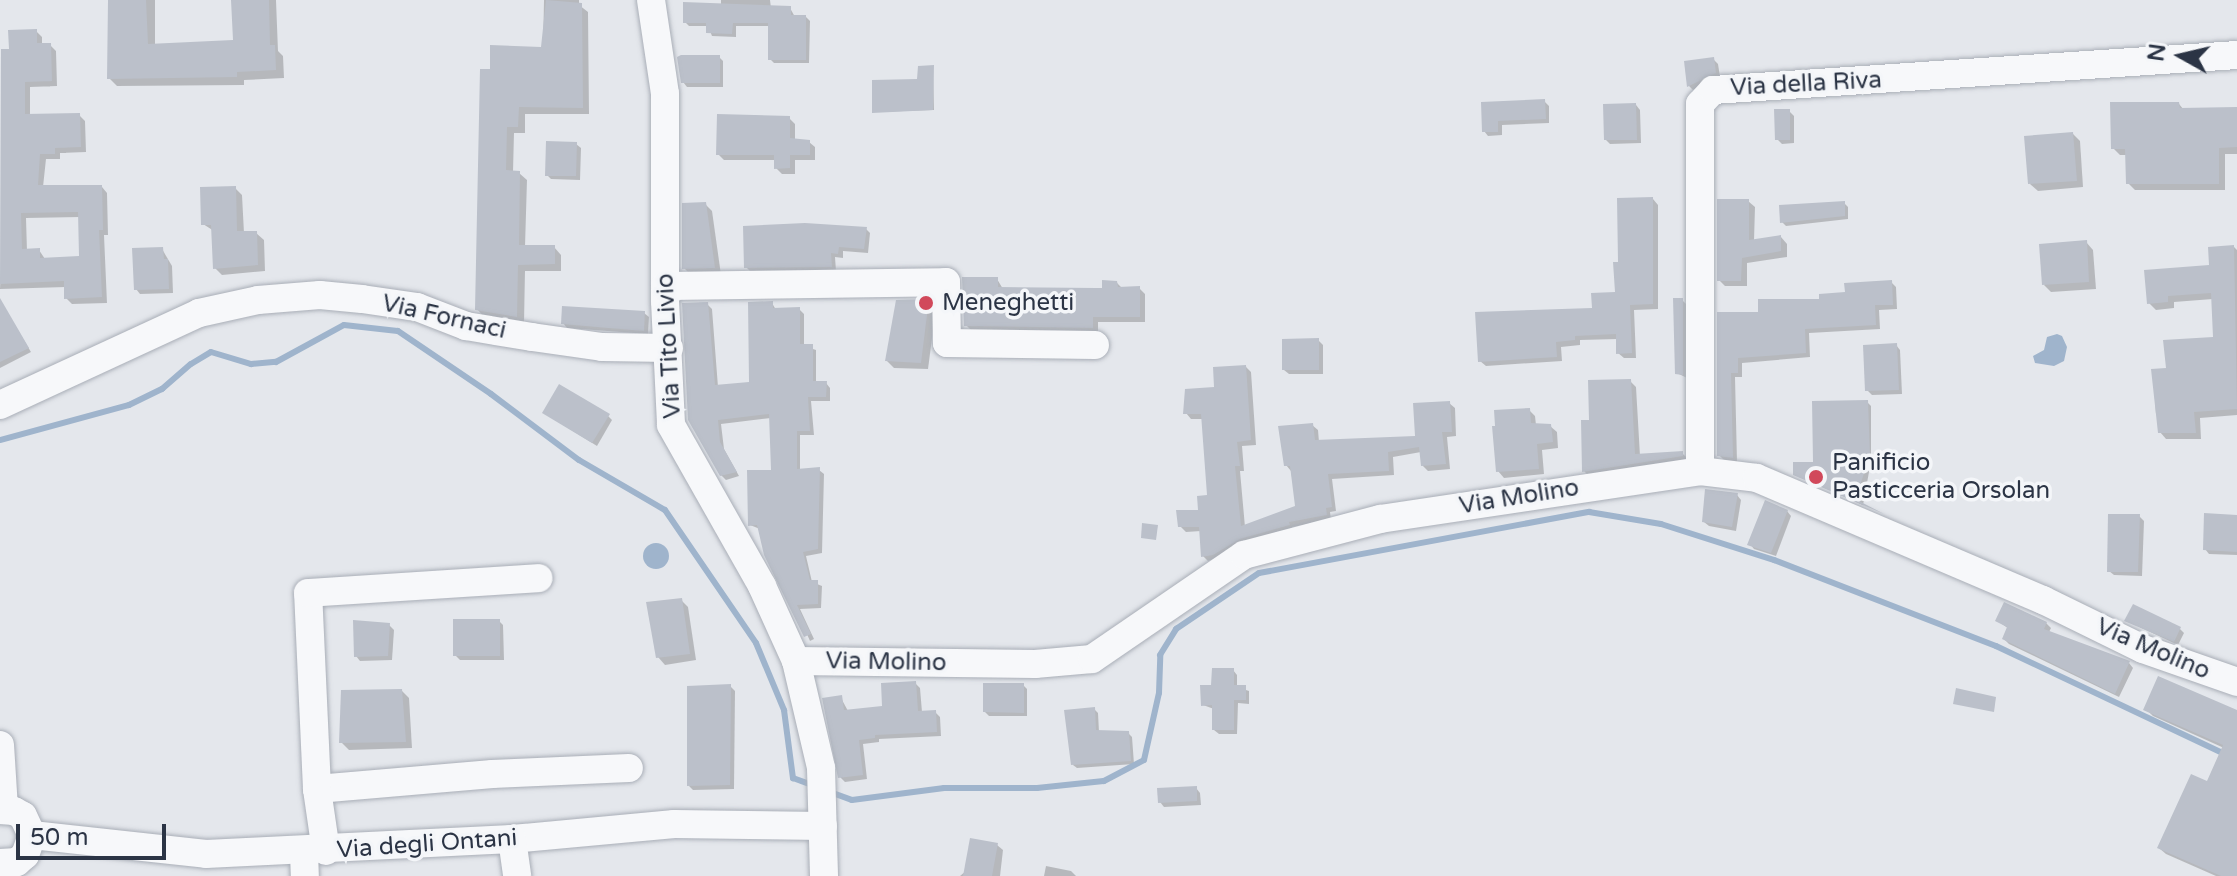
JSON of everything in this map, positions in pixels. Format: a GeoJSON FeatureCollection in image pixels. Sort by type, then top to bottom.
{"type":"FeatureCollection","features":[{"type":"Feature","properties":{"kind":"street","name":"Via Tito Livio"},"geometry":{"type":"LineString","coordinates":[[651,0],[665,94],[665,286],[671,425],[762,586],[796,661],[821,768],[824,876]]}},
{"type":"Feature","properties":{"kind":"street","name":"Via della Riva"},"geometry":{"type":"LineString","coordinates":[[1700,471],[1700,104],[1713,90],[2237,55]]}},
{"type":"Feature","properties":{"kind":"street"},"geometry":{"type":"LineString","coordinates":[[665,286],[946,282],[947,343],[1095,345]]}},
{"type":"Feature","properties":{"kind":"street","name":"Via Fornaci"},"geometry":{"type":"LineString","coordinates":[[0,405],[199,313],[258,300],[320,295],[362,299],[417,307],[466,326],[519,335],[602,347],[669,348]]}},
{"type":"Feature","properties":{"kind":"street","name":"Via Molino"},"geometry":{"type":"LineString","coordinates":[[796,661],[1035,664],[1092,659],[1244,555],[1380,519],[1700,471],[1757,478],[2043,600],[2143,649],[2237,682]]}},
{"type":"Feature","properties":{"kind":"street"},"geometry":{"type":"LineString","coordinates":[[312,859],[317,789],[308,593],[539,578]]}},
{"type":"Feature","properties":{"kind":"street"},"geometry":{"type":"LineString","coordinates":[[0,745],[2,810],[23,816],[32,835],[25,855],[4,868]]}},
{"type":"Feature","properties":{"kind":"street"},"geometry":{"type":"LineString","coordinates":[[317,789],[492,774],[629,768]]}},
{"type":"Feature","properties":{"kind":"street","name":"Via degli Ontani"},"geometry":{"type":"LineString","coordinates":[[32,835],[206,854],[312,859],[674,824],[822,814]]}},
{"type":"Feature","properties":{"kind":"street"},"geometry":{"type":"LineString","coordinates":[[512,839],[517,876]]}},
{"type":"Feature","properties":{"kind":"water"},"geometry":{"type":"Polygon","coordinates":[[[2062,336],[2067,347],[2064,361],[2054,366],[2035,363],[2033,356],[2044,350],[2047,337],[2062,336]]]}},
{"type":"Feature","properties":{"kind":"water"},"geometry":{"type":"Polygon","coordinates":[[[656,543],[665,547],[669,556],[665,565],[656,569],[647,565],[643,556],[647,547],[656,543]]]}},
{"type":"Feature","properties":{"kind":"building"},"geometry":{"type":"Polygon","coordinates":[[[108,0],[146,0],[148,44],[233,40],[231,0],[269,0],[270,45],[275,45],[276,70],[237,72],[237,77],[107,79],[108,0]]]}},
{"type":"Feature","properties":{"kind":"building"},"geometry":{"type":"Polygon","coordinates":[[[546,0],[582,3],[583,108],[519,107],[518,127],[507,127],[506,170],[520,171],[519,245],[555,245],[555,264],[518,265],[517,317],[475,310],[480,69],[490,69],[490,45],[541,47],[546,0]]]}},
{"type":"Feature","properties":{"kind":"building"},"geometry":{"type":"Polygon","coordinates":[[[683,2],[791,6],[791,15],[806,15],[806,60],[768,60],[768,23],[733,23],[732,34],[706,33],[706,23],[683,23],[683,2]]]}},
{"type":"Feature","properties":{"kind":"building"},"geometry":{"type":"Polygon","coordinates":[[[37,29],[37,43],[51,43],[52,81],[25,82],[25,114],[80,113],[81,147],[55,148],[55,154],[40,154],[38,185],[102,185],[103,230],[99,230],[102,297],[64,299],[64,281],[0,284],[1,49],[9,49],[8,30],[37,29]],[[78,212],[21,213],[22,249],[40,248],[40,258],[79,256],[78,212]]]}},
{"type":"Feature","properties":{"kind":"building"},"geometry":{"type":"Polygon","coordinates":[[[720,55],[720,83],[681,83],[677,57],[720,55]]]}},
{"type":"Feature","properties":{"kind":"building"},"geometry":{"type":"Polygon","coordinates":[[[1714,57],[1716,73],[1687,87],[1684,61],[1714,57]]]}},
{"type":"Feature","properties":{"kind":"building"},"geometry":{"type":"Polygon","coordinates":[[[934,65],[933,110],[872,113],[872,80],[917,79],[918,66],[934,65]]]}},
{"type":"Feature","properties":{"kind":"building"},"geometry":{"type":"Polygon","coordinates":[[[1545,99],[1546,119],[1498,121],[1498,132],[1482,132],[1481,102],[1545,99]]]}},
{"type":"Feature","properties":{"kind":"building"},"geometry":{"type":"Polygon","coordinates":[[[2110,102],[2179,102],[2180,108],[2237,107],[2237,147],[2219,148],[2219,184],[2126,184],[2125,149],[2111,149],[2110,102]]]}},
{"type":"Feature","properties":{"kind":"building"},"geometry":{"type":"Polygon","coordinates":[[[1636,103],[1637,140],[1604,140],[1603,104],[1636,103]]]}},
{"type":"Feature","properties":{"kind":"building"},"geometry":{"type":"Polygon","coordinates":[[[1774,109],[1790,109],[1790,140],[1775,140],[1774,109]]]}},
{"type":"Feature","properties":{"kind":"building"},"geometry":{"type":"Polygon","coordinates":[[[717,114],[790,116],[790,138],[810,140],[810,155],[790,155],[790,168],[774,169],[774,155],[716,155],[717,114]]]}},
{"type":"Feature","properties":{"kind":"building"},"geometry":{"type":"Polygon","coordinates":[[[2073,132],[2077,181],[2028,184],[2024,136],[2073,132]]]}},
{"type":"Feature","properties":{"kind":"building"},"geometry":{"type":"Polygon","coordinates":[[[546,141],[577,142],[576,176],[545,176],[546,141]]]}},
{"type":"Feature","properties":{"kind":"building"},"geometry":{"type":"Polygon","coordinates":[[[236,186],[237,231],[257,231],[258,265],[213,269],[211,225],[201,225],[200,187],[236,186]]]}},
{"type":"Feature","properties":{"kind":"building"},"geometry":{"type":"Polygon","coordinates":[[[1653,197],[1653,304],[1630,305],[1632,353],[1616,354],[1616,334],[1575,336],[1575,340],[1556,342],[1557,357],[1478,362],[1475,312],[1592,308],[1591,293],[1615,292],[1613,262],[1618,262],[1617,198],[1653,197]]]}},
{"type":"Feature","properties":{"kind":"building"},"geometry":{"type":"Polygon","coordinates":[[[1717,199],[1749,199],[1749,240],[1781,235],[1781,251],[1742,258],[1741,281],[1717,281],[1717,199]]]}},
{"type":"Feature","properties":{"kind":"building"},"geometry":{"type":"Polygon","coordinates":[[[1845,201],[1845,216],[1780,223],[1779,205],[1845,201]]]}},
{"type":"Feature","properties":{"kind":"building"},"geometry":{"type":"Polygon","coordinates":[[[706,202],[715,268],[682,269],[682,203],[706,202]]]}},
{"type":"Feature","properties":{"kind":"building"},"geometry":{"type":"Polygon","coordinates":[[[805,223],[867,227],[864,249],[839,247],[838,254],[831,253],[832,267],[744,268],[743,226],[805,223]]]}},
{"type":"Feature","properties":{"kind":"building"},"geometry":{"type":"Polygon","coordinates":[[[2087,240],[2089,282],[2042,285],[2039,244],[2087,240]]]}},
{"type":"Feature","properties":{"kind":"building"},"geometry":{"type":"Polygon","coordinates":[[[2234,245],[2237,409],[2194,412],[2196,433],[2158,433],[2151,369],[2166,368],[2163,340],[2213,337],[2211,293],[2168,296],[2168,302],[2147,304],[2144,270],[2209,265],[2208,247],[2234,245]]]}},
{"type":"Feature","properties":{"kind":"building"},"geometry":{"type":"Polygon","coordinates":[[[163,247],[164,259],[168,259],[169,289],[134,290],[132,248],[163,247]]]}},
{"type":"Feature","properties":{"kind":"building"},"geometry":{"type":"Polygon","coordinates":[[[962,277],[998,277],[998,287],[1102,288],[1102,280],[1117,281],[1118,287],[1140,286],[1140,317],[1093,317],[1093,328],[964,326],[962,277]]]}},
{"type":"Feature","properties":{"kind":"building"},"geometry":{"type":"Polygon","coordinates":[[[1892,280],[1893,305],[1875,305],[1876,325],[1805,329],[1806,353],[1738,358],[1738,373],[1731,373],[1733,458],[1717,456],[1717,312],[1758,312],[1758,299],[1819,299],[1819,294],[1845,292],[1844,283],[1892,280]]]}},
{"type":"Feature","properties":{"kind":"building"},"geometry":{"type":"Polygon","coordinates":[[[0,298],[29,348],[0,362],[0,298]]]}},
{"type":"Feature","properties":{"kind":"building"},"geometry":{"type":"Polygon","coordinates":[[[1673,298],[1683,298],[1683,375],[1675,374],[1673,298]]]}},
{"type":"Feature","properties":{"kind":"building"},"geometry":{"type":"Polygon","coordinates":[[[929,299],[921,363],[885,361],[896,300],[929,299]]]}},
{"type":"Feature","properties":{"kind":"building"},"geometry":{"type":"Polygon","coordinates":[[[773,301],[773,308],[800,307],[800,344],[813,344],[813,381],[827,381],[826,397],[808,397],[810,431],[797,431],[797,469],[820,467],[818,549],[803,552],[810,580],[818,580],[818,604],[797,605],[811,634],[804,637],[764,555],[757,525],[748,526],[747,470],[771,470],[769,414],[718,420],[720,442],[737,472],[720,476],[688,420],[682,303],[708,302],[715,385],[749,382],[748,302],[773,301]]]}},
{"type":"Feature","properties":{"kind":"building"},"geometry":{"type":"Polygon","coordinates":[[[562,306],[645,311],[644,331],[561,324],[562,306]]]}},
{"type":"Feature","properties":{"kind":"building"},"geometry":{"type":"Polygon","coordinates":[[[1319,338],[1319,370],[1282,370],[1282,339],[1319,338]]]}},
{"type":"Feature","properties":{"kind":"building"},"geometry":{"type":"Polygon","coordinates":[[[1897,343],[1899,390],[1865,391],[1863,345],[1897,343]]]}},
{"type":"Feature","properties":{"kind":"building"},"geometry":{"type":"Polygon","coordinates":[[[1246,365],[1251,440],[1237,442],[1240,466],[1235,466],[1241,526],[1295,506],[1290,466],[1284,466],[1278,426],[1313,423],[1315,440],[1415,436],[1413,403],[1450,401],[1452,432],[1442,432],[1446,464],[1421,466],[1419,447],[1388,452],[1389,471],[1328,474],[1332,507],[1326,508],[1327,515],[1289,522],[1290,525],[1240,539],[1213,555],[1201,557],[1199,527],[1178,527],[1176,510],[1198,510],[1197,496],[1207,495],[1201,414],[1183,414],[1185,389],[1214,387],[1213,367],[1246,365]]]}},
{"type":"Feature","properties":{"kind":"building"},"geometry":{"type":"Polygon","coordinates":[[[1631,379],[1635,454],[1683,451],[1683,456],[1582,472],[1581,420],[1589,420],[1588,380],[1631,379]]]}},
{"type":"Feature","properties":{"kind":"building"},"geometry":{"type":"Polygon","coordinates":[[[559,384],[610,414],[592,443],[542,413],[559,384]]]}},
{"type":"Feature","properties":{"kind":"building"},"geometry":{"type":"Polygon","coordinates":[[[1868,400],[1870,456],[1859,488],[1862,489],[1859,501],[1884,514],[1793,475],[1793,462],[1813,462],[1812,401],[1868,400]]]}},
{"type":"Feature","properties":{"kind":"building"},"geometry":{"type":"Polygon","coordinates":[[[1530,408],[1531,423],[1551,424],[1553,442],[1537,444],[1539,469],[1496,472],[1492,426],[1495,426],[1494,410],[1530,408]]]}},
{"type":"Feature","properties":{"kind":"building"},"geometry":{"type":"Polygon","coordinates":[[[1705,489],[1738,493],[1732,527],[1702,522],[1705,489]]]}},
{"type":"Feature","properties":{"kind":"building"},"geometry":{"type":"Polygon","coordinates":[[[1765,500],[1788,510],[1771,553],[1747,545],[1765,500]]]}},
{"type":"Feature","properties":{"kind":"building"},"geometry":{"type":"Polygon","coordinates":[[[2204,513],[2237,515],[2237,552],[2203,550],[2204,513]]]}},
{"type":"Feature","properties":{"kind":"building"},"geometry":{"type":"Polygon","coordinates":[[[2108,514],[2140,514],[2138,572],[2107,572],[2108,514]]]}},
{"type":"Feature","properties":{"kind":"building"},"geometry":{"type":"Polygon","coordinates":[[[1142,523],[1158,525],[1156,540],[1141,538],[1142,523]]]}},
{"type":"Feature","properties":{"kind":"building"},"geometry":{"type":"Polygon","coordinates":[[[682,598],[690,654],[656,658],[646,602],[682,598]]]}},
{"type":"Feature","properties":{"kind":"building"},"geometry":{"type":"Polygon","coordinates":[[[2004,602],[2047,622],[2044,629],[2130,661],[2115,694],[2002,639],[2007,627],[1995,621],[2004,602]]]}},
{"type":"Feature","properties":{"kind":"building"},"geometry":{"type":"Polygon","coordinates":[[[2133,604],[2181,627],[2174,642],[2124,621],[2133,604]]]}},
{"type":"Feature","properties":{"kind":"building"},"geometry":{"type":"Polygon","coordinates":[[[453,619],[500,619],[500,656],[453,656],[453,619]]]}},
{"type":"Feature","properties":{"kind":"building"},"geometry":{"type":"Polygon","coordinates":[[[353,620],[390,623],[388,656],[354,657],[353,620]]]}},
{"type":"Feature","properties":{"kind":"building"},"geometry":{"type":"Polygon","coordinates":[[[1212,668],[1234,668],[1234,685],[1246,685],[1246,700],[1234,700],[1234,730],[1212,730],[1212,705],[1201,706],[1200,685],[1211,685],[1212,668]]]}},
{"type":"Feature","properties":{"kind":"building"},"geometry":{"type":"Polygon","coordinates":[[[2158,676],[2237,710],[2237,876],[2221,876],[2157,848],[2191,774],[2207,781],[2223,745],[2143,710],[2158,676]]]}},
{"type":"Feature","properties":{"kind":"building"},"geometry":{"type":"Polygon","coordinates":[[[916,681],[918,711],[936,710],[937,732],[875,735],[875,738],[859,740],[863,775],[838,778],[822,698],[842,695],[844,710],[882,706],[881,683],[916,681]]]}},
{"type":"Feature","properties":{"kind":"building"},"geometry":{"type":"Polygon","coordinates":[[[983,683],[1024,683],[1024,713],[983,712],[983,683]]]}},
{"type":"Feature","properties":{"kind":"building"},"geometry":{"type":"Polygon","coordinates":[[[731,684],[730,785],[687,786],[687,686],[731,684]]]}},
{"type":"Feature","properties":{"kind":"building"},"geometry":{"type":"Polygon","coordinates":[[[1956,688],[1996,697],[1994,712],[1953,704],[1956,688]]]}},
{"type":"Feature","properties":{"kind":"building"},"geometry":{"type":"Polygon","coordinates":[[[402,689],[406,742],[339,743],[341,690],[402,689]]]}},
{"type":"Feature","properties":{"kind":"building"},"geometry":{"type":"Polygon","coordinates":[[[1095,707],[1096,730],[1129,731],[1131,761],[1071,765],[1064,710],[1095,707]]]}},
{"type":"Feature","properties":{"kind":"building"},"geometry":{"type":"Polygon","coordinates":[[[1197,786],[1197,801],[1158,803],[1157,788],[1197,786]]]}},
{"type":"Feature","properties":{"kind":"building"},"geometry":{"type":"Polygon","coordinates":[[[970,838],[998,843],[992,876],[963,876],[970,838]]]}},
{"type":"Feature","properties":{"kind":"waterway"},"geometry":{"type":"LineString","coordinates":[[0,440],[129,405],[162,389],[191,364],[211,352],[251,364],[276,362],[344,325],[398,331],[491,394],[579,460],[665,510],[756,643],[784,710],[793,778],[812,785]]}},
{"type":"Feature","properties":{"kind":"waterway"},"geometry":{"type":"LineString","coordinates":[[830,792],[852,800],[944,788],[1037,788],[1104,781],[1144,760],[1159,693],[1160,655],[1176,629],[1259,573],[1589,512],[1661,524],[1774,560],[1996,646],[2237,760]]}},
{"type":"Feature","properties":{"kind":"place","name":"Meneghetti"},"geometry":{"type":"Point","coordinates":[926,303]}},
{"type":"Feature","properties":{"kind":"place","name":"Panificio Pasticceria Orsolan"},"geometry":{"type":"Point","coordinates":[1816,477]}}]}
